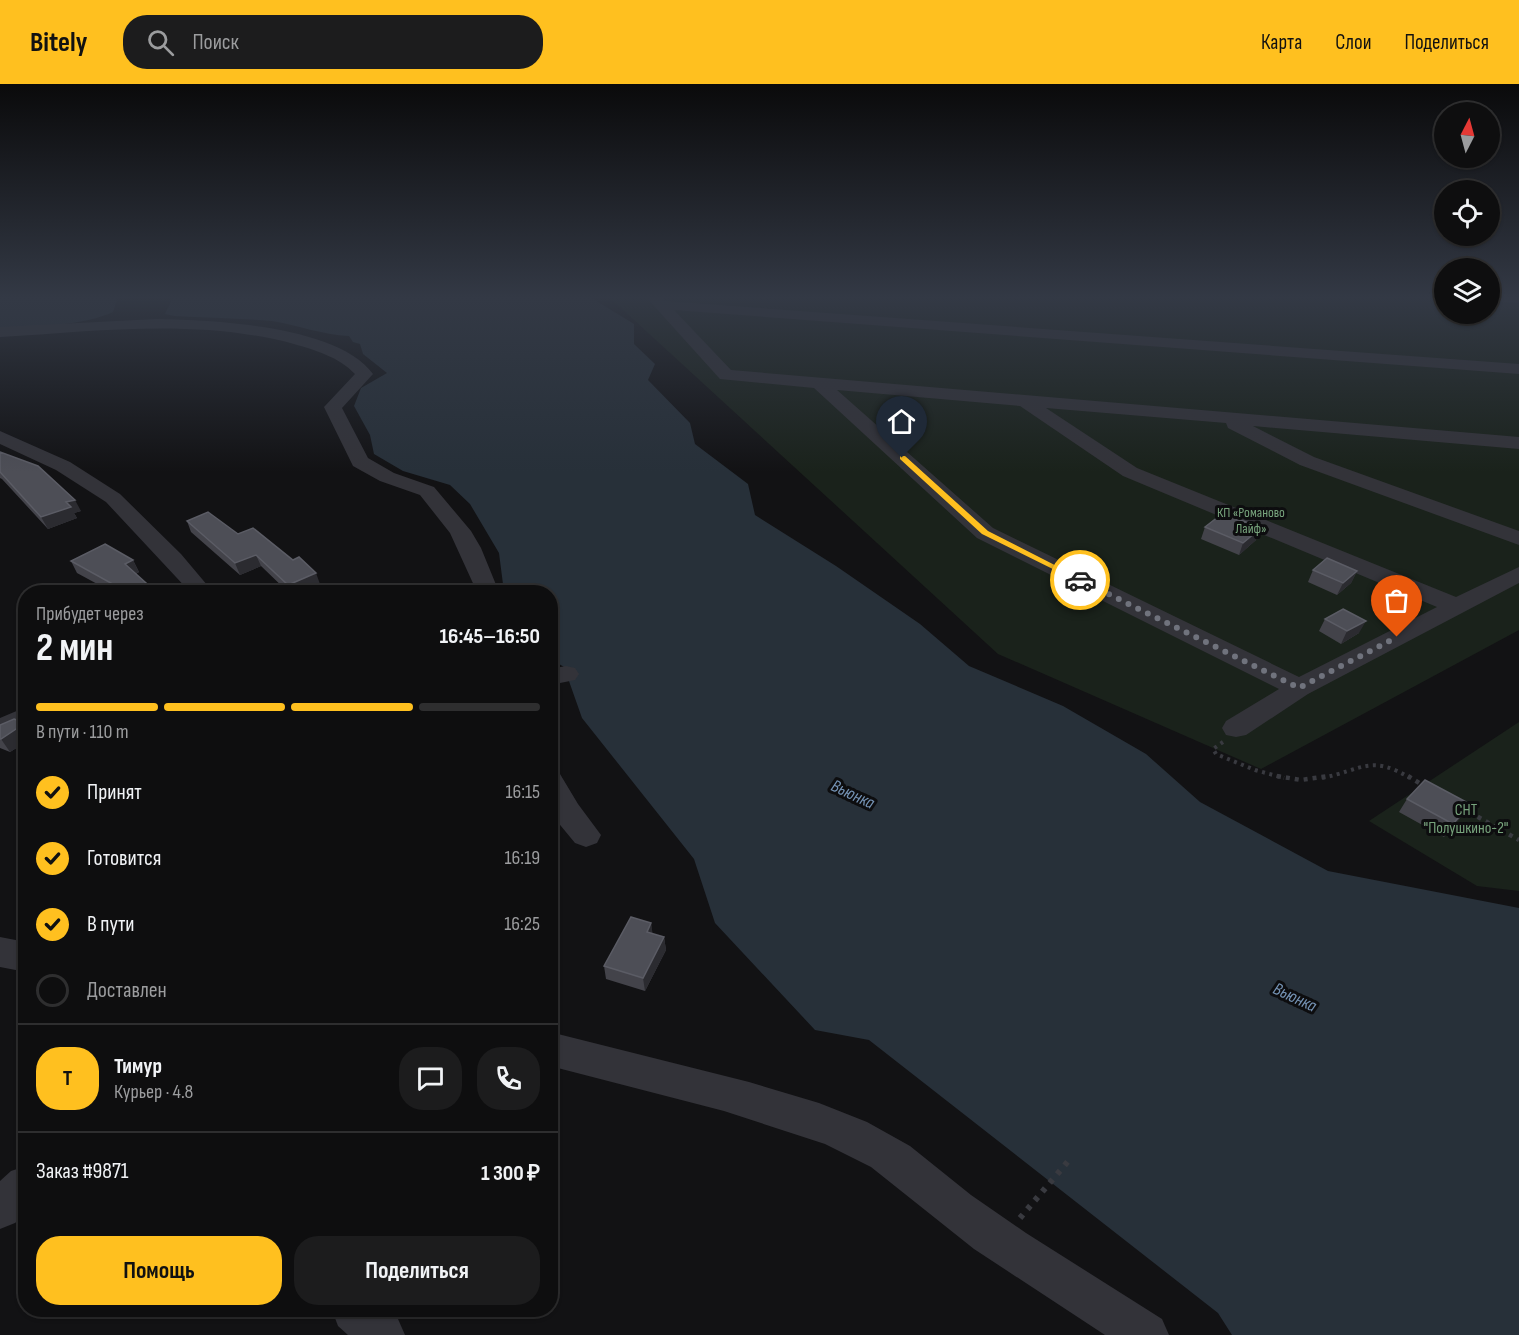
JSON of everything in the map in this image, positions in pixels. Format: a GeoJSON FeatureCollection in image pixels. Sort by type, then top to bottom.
{"type":"FeatureCollection","features":[{"type":"Feature","properties":{"kind":"street"},"geometry":{"type":"LineString","coordinates":[[340,355],[359,367],[364,374],[333,407],[360,462],[387,477],[427,491],[460,531],[470,548],[485,585]]}},
{"type":"Feature","properties":{"kind":"street"},"geometry":{"type":"LineString","coordinates":[[708,355],[726,375],[1519,443]]}},
{"type":"Feature","properties":{"kind":"street"},"geometry":{"type":"LineString","coordinates":[[1346,355],[1519,369]]}},
{"type":"Feature","properties":{"kind":"street"},"geometry":{"type":"LineString","coordinates":[[819,383],[985,532],[1299,688]]}},
{"type":"Feature","properties":{"kind":"street"},"geometry":{"type":"LineString","coordinates":[[1023,400],[1130,472],[1456,606]]}},
{"type":"Feature","properties":{"kind":"street"},"geometry":{"type":"LineString","coordinates":[[1223,417],[1308,461],[1519,538]]}},
{"type":"Feature","properties":{"kind":"street"},"geometry":{"type":"LineString","coordinates":[[0,437],[63,466],[113,498],[196,585]]}},
{"type":"Feature","properties":{"kind":"street"},"geometry":{"type":"LineString","coordinates":[[1236,728],[1299,688],[1519,573]]}},
{"type":"Feature","properties":{"kind":"street"},"geometry":{"type":"LineString","coordinates":[[0,730],[18,720]]}},
{"type":"Feature","properties":{"kind":"street"},"geometry":{"type":"LineString","coordinates":[[558,796],[567,812],[586,835]]}},
{"type":"Feature","properties":{"kind":"street"},"geometry":{"type":"LineString","coordinates":[[0,952],[18,955]]}},
{"type":"Feature","properties":{"kind":"street"},"geometry":{"type":"LineString","coordinates":[[558,1051],[706,1088],[813,1119],[854,1137],[884,1153],[910,1171],[964,1217],[997,1240],[1146,1335]]}},
{"type":"Feature","properties":{"kind":"street"},"geometry":{"type":"LineString","coordinates":[[0,1208],[18,1193]]}},
{"type":"Feature","properties":{"kind":"street"},"geometry":{"type":"LineString","coordinates":[[362,1317],[382,1335]]}},
{"type":"Feature","properties":{"kind":"path"},"geometry":{"type":"LineString","coordinates":[[1236,728],[1226,741],[1216,746],[1214,752],[1270,775],[1297,780],[1323,778],[1340,774],[1360,765],[1375,764],[1393,769],[1432,791]]}},
{"type":"Feature","properties":{"kind":"path"},"geometry":{"type":"LineString","coordinates":[[1461,807],[1519,840]]}},
{"type":"Feature","properties":{"kind":"path"},"geometry":{"type":"LineString","coordinates":[[1035,1203],[1070,1159]]}},
{"type":"Feature","properties":{"kind":"green space","name":"КП «Романово Лайф»"},"geometry":{"type":"Polygon","coordinates":[[[673,355],[1519,355],[1519,630],[1261,769],[998,654],[673,355]]]}},
{"type":"Feature","properties":{"kind":"green space","name":"СНТ \"Полушкино-2\""},"geometry":{"type":"Polygon","coordinates":[[[1519,722],[1519,891],[1477,886],[1369,821],[1519,722]]]}},
{"type":"Feature","properties":{"kind":"water","name":"Вьюнка"},"geometry":{"type":"Polygon","coordinates":[[[365,355],[646,355],[655,364],[648,380],[690,423],[695,444],[748,484],[755,515],[836,566],[920,624],[969,666],[1063,706],[1146,754],[1200,802],[1328,871],[1519,908],[1519,1335],[1232,1335],[1218,1313],[869,1040],[815,1030],[715,923],[694,859],[582,718],[564,667],[558,663],[558,585],[503,585],[499,553],[470,504],[450,485],[403,471],[374,454],[370,435],[354,406],[361,388],[387,373],[365,355]]]}},
{"type":"Feature","properties":{"kind":"building"},"geometry":{"type":"Polygon","coordinates":[[[0,452],[38,466],[75,500],[66,502],[71,507],[41,517],[0,472],[0,452]]]}},
{"type":"Feature","properties":{"kind":"building"},"geometry":{"type":"Polygon","coordinates":[[[208,512],[238,534],[253,528],[293,560],[299,557],[316,573],[288,585],[256,555],[235,563],[187,521],[208,512]]]}},
{"type":"Feature","properties":{"kind":"building"},"geometry":{"type":"Polygon","coordinates":[[[1223,513],[1261,528],[1243,543],[1205,527],[1223,513]]]}},
{"type":"Feature","properties":{"kind":"building"},"geometry":{"type":"Polygon","coordinates":[[[105,544],[133,560],[125,564],[148,585],[114,585],[71,561],[105,544]]]}},
{"type":"Feature","properties":{"kind":"building"},"geometry":{"type":"Polygon","coordinates":[[[1327,558],[1357,571],[1343,583],[1313,570],[1327,558]]]}},
{"type":"Feature","properties":{"kind":"building"},"geometry":{"type":"Polygon","coordinates":[[[1343,609],[1366,621],[1347,631],[1325,619],[1343,609]]]}},
{"type":"Feature","properties":{"kind":"building"},"geometry":{"type":"Polygon","coordinates":[[[14,719],[18,720],[18,728],[1,739],[0,725],[14,719]]]}},
{"type":"Feature","properties":{"kind":"building"},"geometry":{"type":"Polygon","coordinates":[[[1425,780],[1470,804],[1453,824],[1407,799],[1425,780]]]}},
{"type":"Feature","properties":{"kind":"building"},"geometry":{"type":"Polygon","coordinates":[[[631,917],[651,923],[647,932],[664,937],[643,978],[604,966],[631,917]]]}},
{"type":"Feature","properties":{"kind":"way so far"},"geometry":{"type":"LineString","coordinates":[[1080,580],[1299,688],[1397,637]]}},
{"type":"Feature","properties":{"kind":"route"},"geometry":{"type":"LineString","coordinates":[[902,458],[985,532],[1080,580]]}}]}
